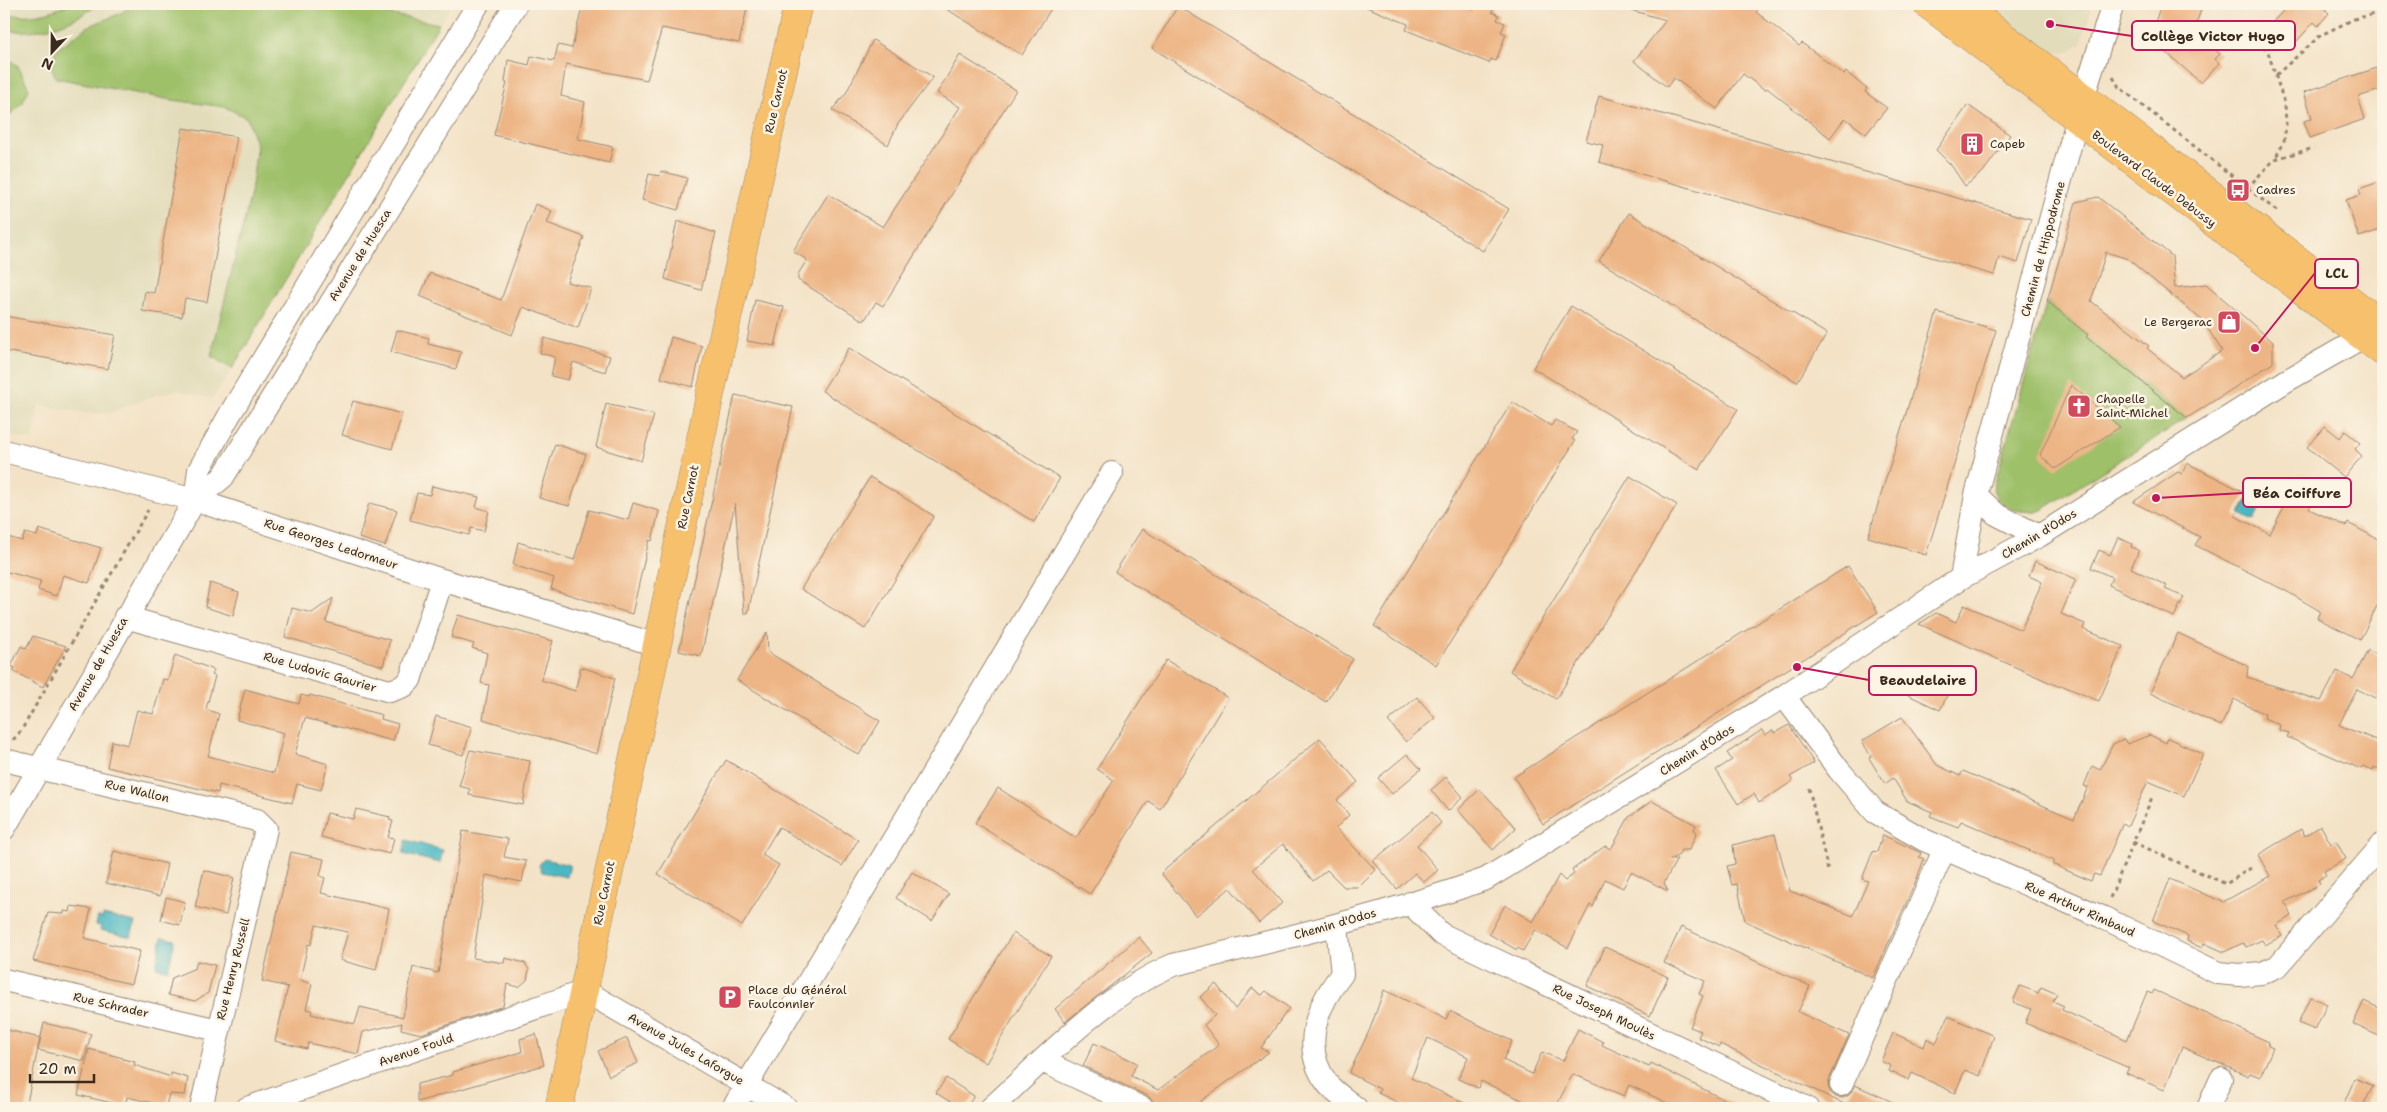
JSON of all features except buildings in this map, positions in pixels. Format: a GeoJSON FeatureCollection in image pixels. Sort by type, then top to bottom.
{"type":"FeatureCollection","features":[{"type":"Feature","properties":{"kind":"main road","name":"Rue Carnot"},"geometry":{"type":"LineString","coordinates":[[559,1108],[656,645],[798,4]]}},
{"type":"Feature","properties":{"kind":"main road","name":"Boulevard Claude Debussy"},"geometry":{"type":"LineString","coordinates":[[1927,4],[2080,109],[2378,336]]}},
{"type":"Feature","properties":{"kind":"main road","name":"Boulevard Claude Debussy"},"geometry":{"type":"LineString","coordinates":[[1961,4],[2080,109]]}},
{"type":"Feature","properties":{"kind":"street","name":"Avenue de Huesca"},"geometry":{"type":"LineString","coordinates":[[195,500],[199,470],[230,414],[478,4]]}},
{"type":"Feature","properties":{"kind":"street","name":"Avenue de Huesca"},"geometry":{"type":"LineString","coordinates":[[4,829],[125,617],[195,500],[222,477],[516,4]]}},
{"type":"Feature","properties":{"kind":"street","name":"Chemin de l'Hippodrome"},"geometry":{"type":"LineString","coordinates":[[1961,578],[1976,495],[2080,109],[2113,4]]}},
{"type":"Feature","properties":{"kind":"street","name":"Chemin d'Odos"},"geometry":{"type":"LineString","coordinates":[[991,1108],[1122,992],[1150,975],[1173,965],[1337,926],[1410,902],[1437,897],[1486,879],[1784,696],[1961,578],[2039,536],[2286,381],[2378,336]]}},
{"type":"Feature","properties":{"kind":"street","name":"Rue Georges Ledormeur"},"geometry":{"type":"LineString","coordinates":[[4,451],[195,500],[442,580],[656,645]]}},
{"type":"Feature","properties":{"kind":"street"},"geometry":{"type":"LineString","coordinates":[[733,1108],[1112,473]]}},
{"type":"Feature","properties":{"kind":"street"},"geometry":{"type":"LineString","coordinates":[[1976,495],[1996,514],[2039,536]]}},
{"type":"Feature","properties":{"kind":"street","name":"Rue Ludovic Gaurier"},"geometry":{"type":"LineString","coordinates":[[125,617],[390,692],[404,686],[410,680],[442,580]]}},
{"type":"Feature","properties":{"kind":"street","name":"Rue Arthur Rimbaud"},"geometry":{"type":"LineString","coordinates":[[1784,696],[1838,770],[1875,812],[1944,850],[2102,917],[2218,973],[2239,976],[2262,972],[2278,966],[2289,956],[2383,844]]}},
{"type":"Feature","properties":{"kind":"street","name":"Rue Wallon"},"geometry":{"type":"LineString","coordinates":[[7,752],[38,768],[257,820],[266,829]]}},
{"type":"Feature","properties":{"kind":"street","name":"Rue Henry Russell"},"geometry":{"type":"LineString","coordinates":[[202,1108],[218,1030],[266,829]]}},
{"type":"Feature","properties":{"kind":"street"},"geometry":{"type":"LineString","coordinates":[[1841,1085],[1944,850]]}},
{"type":"Feature","properties":{"kind":"street","name":"Rue Joseph Moulès"},"geometry":{"type":"LineString","coordinates":[[1410,902],[1441,934],[1807,1108]]}},
{"type":"Feature","properties":{"kind":"street"},"geometry":{"type":"LineString","coordinates":[[1337,926],[1342,974],[1320,1006],[1314,1030],[1314,1052],[1318,1070],[1328,1085],[1356,1108]]}},
{"type":"Feature","properties":{"kind":"street","name":"Rue Schrader"},"geometry":{"type":"LineString","coordinates":[[4,980],[218,1030]]}},
{"type":"Feature","properties":{"kind":"street","name":"Avenue Jules Laforgue"},"geometry":{"type":"LineString","coordinates":[[585,991],[748,1084],[786,1108]]}},
{"type":"Feature","properties":{"kind":"street","name":"Avenue Fould"},"geometry":{"type":"LineString","coordinates":[[247,1108],[585,991]]}},
{"type":"Feature","properties":{"kind":"street"},"geometry":{"type":"LineString","coordinates":[[1042,1061],[1142,1108]]}},
{"type":"Feature","properties":{"kind":"street"},"geometry":{"type":"LineString","coordinates":[[2208,1108],[2220,1079]]}},
{"type":"Feature","properties":{"kind":"path"},"geometry":{"type":"LineString","coordinates":[[2276,75],[2321,35],[2354,19],[2383,12]]}},
{"type":"Feature","properties":{"kind":"path"},"geometry":{"type":"LineString","coordinates":[[2247,188],[2275,158],[2284,142],[2286,124],[2285,105],[2268,52],[2257,41]]}},
{"type":"Feature","properties":{"kind":"path"},"geometry":{"type":"LineString","coordinates":[[2094,62],[2107,67],[2119,87],[2285,217]]}},
{"type":"Feature","properties":{"kind":"path"},"geometry":{"type":"LineString","coordinates":[[2275,158],[2314,148]]}},
{"type":"Feature","properties":{"kind":"path"},"geometry":{"type":"LineString","coordinates":[[7,752],[160,490]]}},
{"type":"Feature","properties":{"kind":"path"},"geometry":{"type":"LineString","coordinates":[[1809,788],[1828,871]]}},
{"type":"Feature","properties":{"kind":"path"},"geometry":{"type":"LineString","coordinates":[[2102,917],[2153,795]]}},
{"type":"Feature","properties":{"kind":"path"},"geometry":{"type":"LineString","coordinates":[[2133,842],[2226,884],[2251,868]]}},
{"type":"Feature","properties":{"kind":"shaded area"},"geometry":{"type":"Polygon","coordinates":[[[4,4],[452,4],[232,369],[212,399],[178,390],[159,394],[109,413],[92,414],[39,405],[33,441],[4,434],[4,4]]]}},
{"type":"Feature","properties":{"kind":"shaded area"},"geometry":{"type":"Polygon","coordinates":[[[1987,4],[2093,4],[2081,44],[2065,53],[2046,50],[1987,4]]]}},
{"type":"Feature","properties":{"kind":"green space"},"geometry":{"type":"Polygon","coordinates":[[[69,4],[98,4],[77,18],[54,27],[29,31],[4,30],[4,14],[21,16],[38,14],[69,4]]]}},
{"type":"Feature","properties":{"kind":"green space"},"geometry":{"type":"Polygon","coordinates":[[[135,4],[337,4],[439,24],[232,369],[211,356],[251,193],[257,146],[247,118],[225,107],[172,100],[56,78],[51,67],[56,50],[87,27],[119,14],[135,4]]]}},
{"type":"Feature","properties":{"kind":"green space"},"geometry":{"type":"Polygon","coordinates":[[[4,56],[18,66],[29,89],[22,103],[4,121],[4,56]]]}},
{"type":"Feature","properties":{"kind":"green space"},"geometry":{"type":"Polygon","coordinates":[[[2047,301],[2088,335],[2087,337],[2187,418],[2042,510],[2027,512],[2006,506],[1996,496],[1993,489],[2047,301]]]}},
{"type":"Feature","properties":{"kind":"water"},"geometry":{"type":"Polygon","coordinates":[[[2260,487],[2266,496],[2254,521],[2240,514],[2253,489],[2260,487]]]}},
{"type":"Feature","properties":{"kind":"water"},"geometry":{"type":"Polygon","coordinates":[[[406,840],[443,850],[440,863],[403,854],[406,840]]]}},
{"type":"Feature","properties":{"kind":"water"},"geometry":{"type":"Polygon","coordinates":[[[544,859],[570,865],[567,877],[542,872],[539,865],[544,859]]]}},
{"type":"Feature","properties":{"kind":"water"},"geometry":{"type":"Polygon","coordinates":[[[103,915],[135,922],[131,937],[100,930],[101,926],[96,925],[98,917],[103,918],[103,915]]]}},
{"type":"Feature","properties":{"kind":"water"},"geometry":{"type":"Polygon","coordinates":[[[162,937],[175,940],[168,970],[156,967],[162,937]]]}},
{"type":"Feature","properties":{"kind":"place","name":"Collège Victor Hugo"},"geometry":{"type":"Point","coordinates":[2050,24]}},
{"type":"Feature","properties":{"kind":"place","name":"Capeb"},"geometry":{"type":"Point","coordinates":[1972,144]}},
{"type":"Feature","properties":{"kind":"place","name":"Cadres"},"geometry":{"type":"Point","coordinates":[2238,190]}},
{"type":"Feature","properties":{"kind":"place","name":"Le Bergerac"},"geometry":{"type":"Point","coordinates":[2229,322]}},
{"type":"Feature","properties":{"kind":"place","name":"LCL"},"geometry":{"type":"Point","coordinates":[2255,348]}},
{"type":"Feature","properties":{"kind":"place","name":"Chapelle Saint-Michel"},"geometry":{"type":"Point","coordinates":[2079,406]}},
{"type":"Feature","properties":{"kind":"place","name":"Béa Coiffure"},"geometry":{"type":"Point","coordinates":[2156,498]}},
{"type":"Feature","properties":{"kind":"place","name":"Beaudelaire"},"geometry":{"type":"Point","coordinates":[1797,667]}},
{"type":"Feature","properties":{"kind":"place","name":"Place du Général Faulconnier"},"geometry":{"type":"Point","coordinates":[730,997]}}]}
